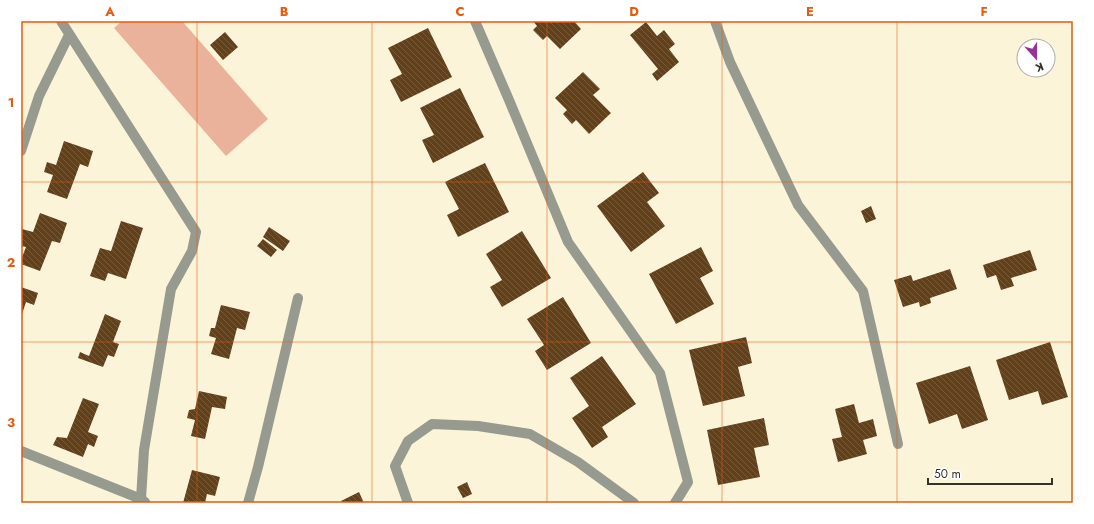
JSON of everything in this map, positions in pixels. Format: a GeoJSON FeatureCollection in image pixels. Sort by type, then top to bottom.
{"type":"FeatureCollection","features":[{"type":"Feature","properties":{"kind":"street"},"geometry":{"type":"LineString","coordinates":[[21,451],[141,502],[144,450],[171,289],[192,251],[196,232],[61,21]]}},
{"type":"Feature","properties":{"kind":"street"},"geometry":{"type":"LineString","coordinates":[[474,21],[509,100],[568,242],[660,373],[688,482],[675,503]]}},
{"type":"Feature","properties":{"kind":"street"},"geometry":{"type":"LineString","coordinates":[[715,21],[730,62],[798,205],[863,291],[898,444]]}},
{"type":"Feature","properties":{"kind":"street"},"geometry":{"type":"LineString","coordinates":[[21,151],[39,96],[69,35]]}},
{"type":"Feature","properties":{"kind":"street"},"geometry":{"type":"LineString","coordinates":[[248,503],[298,298]]}},
{"type":"Feature","properties":{"kind":"street"},"geometry":{"type":"LineString","coordinates":[[408,503],[395,466],[408,441],[432,424],[478,426],[530,434],[578,462],[634,503]]}},
{"type":"Feature","properties":{"kind":"shaded area"},"geometry":{"type":"Polygon","coordinates":[[[122,21],[182,21],[268,119],[226,156],[114,28],[122,21]]]}},
{"type":"Feature","properties":{"kind":"building"},"geometry":{"type":"Polygon","coordinates":[[[533,21],[574,21],[581,29],[560,49],[547,36],[543,40],[533,30],[537,26],[533,21]]]}},
{"type":"Feature","properties":{"kind":"building"},"geometry":{"type":"Polygon","coordinates":[[[646,22],[657,36],[664,30],[675,44],[669,49],[679,62],[657,81],[652,74],[658,69],[630,35],[646,22]]]}},
{"type":"Feature","properties":{"kind":"building"},"geometry":{"type":"Polygon","coordinates":[[[428,28],[452,77],[401,102],[390,80],[402,74],[388,48],[428,28]]]}},
{"type":"Feature","properties":{"kind":"building"},"geometry":{"type":"Polygon","coordinates":[[[225,32],[238,47],[223,60],[210,45],[225,32]]]}},
{"type":"Feature","properties":{"kind":"building"},"geometry":{"type":"Polygon","coordinates":[[[583,72],[600,89],[593,95],[611,113],[589,134],[576,120],[572,124],[563,114],[567,110],[555,98],[583,72]]]}},
{"type":"Feature","properties":{"kind":"building"},"geometry":{"type":"Polygon","coordinates":[[[460,88],[484,137],[433,163],[422,140],[434,135],[420,108],[460,88]]]}},
{"type":"Feature","properties":{"kind":"building"},"geometry":{"type":"Polygon","coordinates":[[[64,141],[93,151],[88,167],[80,164],[67,199],[47,192],[53,175],[44,172],[47,162],[56,165],[64,141]]]}},
{"type":"Feature","properties":{"kind":"building"},"geometry":{"type":"Polygon","coordinates":[[[485,163],[509,212],[458,237],[447,215],[459,209],[445,182],[485,163]]]}},
{"type":"Feature","properties":{"kind":"building"},"geometry":{"type":"Polygon","coordinates":[[[643,172],[659,193],[647,202],[665,226],[631,252],[597,206],[643,172]]]}},
{"type":"Feature","properties":{"kind":"building"},"geometry":{"type":"Polygon","coordinates":[[[871,206],[876,219],[866,223],[861,211],[871,206]]]}},
{"type":"Feature","properties":{"kind":"building"},"geometry":{"type":"Polygon","coordinates":[[[40,213],[67,223],[60,243],[52,241],[40,271],[21,264],[26,247],[21,246],[22,229],[33,232],[40,213]]]}},
{"type":"Feature","properties":{"kind":"building"},"geometry":{"type":"Polygon","coordinates":[[[121,221],[143,228],[126,279],[108,273],[105,281],[90,276],[100,248],[111,251],[121,221]]]}},
{"type":"Feature","properties":{"kind":"building"},"geometry":{"type":"Polygon","coordinates":[[[269,227],[290,241],[283,251],[263,237],[269,227]]]}},
{"type":"Feature","properties":{"kind":"building"},"geometry":{"type":"Polygon","coordinates":[[[522,231],[551,278],[502,307],[490,287],[502,280],[486,254],[522,231]]]}},
{"type":"Feature","properties":{"kind":"building"},"geometry":{"type":"Polygon","coordinates":[[[263,239],[277,250],[271,257],[257,246],[263,239]]]}},
{"type":"Feature","properties":{"kind":"building"},"geometry":{"type":"Polygon","coordinates":[[[701,247],[713,271],[700,278],[714,304],[676,324],[649,274],[701,247]]]}},
{"type":"Feature","properties":{"kind":"building"},"geometry":{"type":"Polygon","coordinates":[[[1030,250],[1037,270],[1011,278],[1014,286],[1001,290],[996,275],[987,278],[983,265],[1030,250]]]}},
{"type":"Feature","properties":{"kind":"building"},"geometry":{"type":"Polygon","coordinates":[[[950,269],[957,289],[930,298],[931,303],[920,307],[919,302],[903,307],[894,280],[911,275],[913,281],[950,269]]]}},
{"type":"Feature","properties":{"kind":"building"},"geometry":{"type":"Polygon","coordinates":[[[21,287],[38,293],[34,305],[26,302],[21,317],[21,287]]]}},
{"type":"Feature","properties":{"kind":"building"},"geometry":{"type":"Polygon","coordinates":[[[563,297],[591,343],[547,370],[535,351],[544,345],[527,319],[563,297]]]}},
{"type":"Feature","properties":{"kind":"building"},"geometry":{"type":"Polygon","coordinates":[[[221,305],[250,312],[245,330],[237,328],[229,359],[211,354],[216,338],[209,336],[211,328],[215,328],[221,305]]]}},
{"type":"Feature","properties":{"kind":"building"},"geometry":{"type":"Polygon","coordinates":[[[105,314],[121,321],[113,342],[119,344],[114,357],[108,355],[103,367],[78,358],[80,352],[89,356],[105,314]]]}},
{"type":"Feature","properties":{"kind":"building"},"geometry":{"type":"Polygon","coordinates":[[[746,337],[752,363],[738,367],[745,396],[703,406],[689,350],[746,337]]]}},
{"type":"Feature","properties":{"kind":"building"},"geometry":{"type":"Polygon","coordinates":[[[1050,342],[1068,397],[1042,405],[1038,391],[1009,400],[996,360],[1050,342]]]}},
{"type":"Feature","properties":{"kind":"building"},"geometry":{"type":"Polygon","coordinates":[[[602,356],[636,404],[602,427],[608,437],[592,448],[572,418],[589,406],[570,378],[602,356]]]}},
{"type":"Feature","properties":{"kind":"building"},"geometry":{"type":"Polygon","coordinates":[[[970,366],[988,420],[962,429],[957,414],[929,424],[916,383],[970,366]]]}},
{"type":"Feature","properties":{"kind":"building"},"geometry":{"type":"Polygon","coordinates":[[[199,391],[227,397],[225,409],[212,407],[205,439],[191,436],[195,420],[187,418],[189,410],[195,409],[199,391]]]}},
{"type":"Feature","properties":{"kind":"building"},"geometry":{"type":"Polygon","coordinates":[[[83,398],[99,404],[88,432],[98,436],[94,447],[88,444],[83,457],[53,445],[57,437],[67,438],[83,398]]]}},
{"type":"Feature","properties":{"kind":"building"},"geometry":{"type":"Polygon","coordinates":[[[854,404],[859,423],[873,419],[877,436],[863,440],[867,454],[838,462],[832,439],[842,437],[835,409],[854,404]]]}},
{"type":"Feature","properties":{"kind":"building"},"geometry":{"type":"Polygon","coordinates":[[[764,418],[769,445],[754,448],[760,477],[718,485],[707,430],[764,418]]]}},
{"type":"Feature","properties":{"kind":"building"},"geometry":{"type":"Polygon","coordinates":[[[192,470],[220,477],[215,496],[207,494],[205,503],[183,503],[192,470]]]}},
{"type":"Feature","properties":{"kind":"building"},"geometry":{"type":"Polygon","coordinates":[[[467,482],[472,494],[463,498],[457,487],[467,482]]]}},
{"type":"Feature","properties":{"kind":"building"},"geometry":{"type":"Polygon","coordinates":[[[359,492],[364,503],[342,503],[341,501],[359,492]]]}}]}
